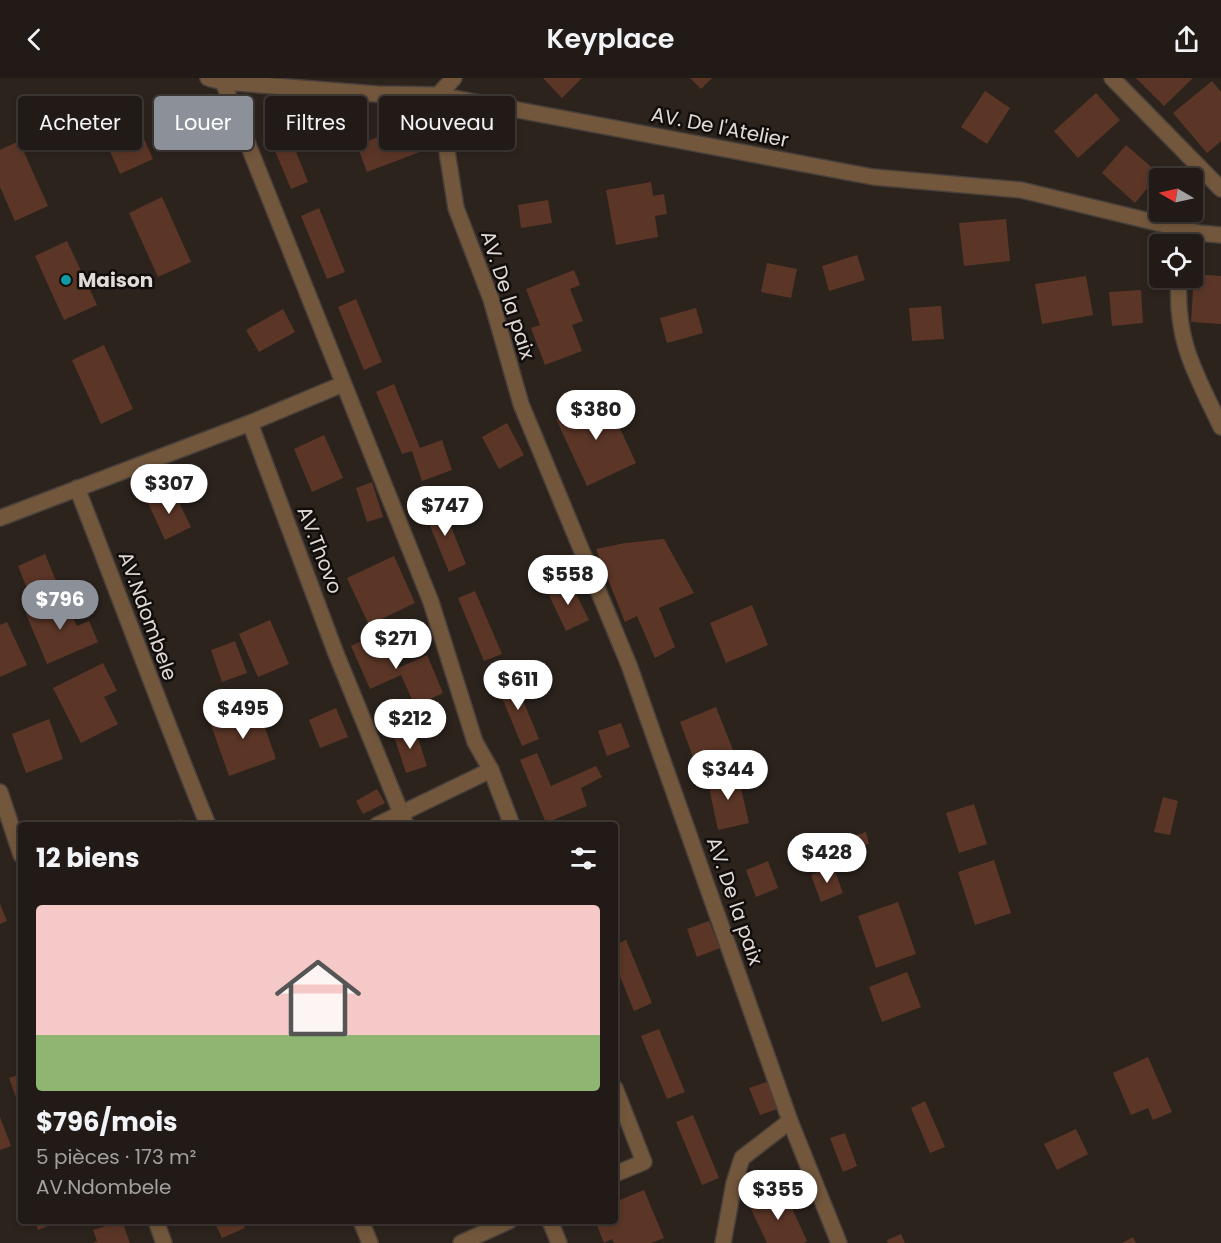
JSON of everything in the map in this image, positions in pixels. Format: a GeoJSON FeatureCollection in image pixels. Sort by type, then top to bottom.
{"type":"FeatureCollection","features":[{"type":"Feature","properties":{"kind":"street"},"geometry":{"type":"LineString","coordinates":[[438,95],[453,78]]}},
{"type":"Feature","properties":{"kind":"street"},"geometry":{"type":"LineString","coordinates":[[1112,78],[1221,189]]}},
{"type":"Feature","properties":{"kind":"street"},"geometry":{"type":"LineString","coordinates":[[215,80],[432,602],[475,742],[491,770],[511,822]]}},
{"type":"Feature","properties":{"kind":"street","name":"AV. De l'Atelier"},"geometry":{"type":"LineString","coordinates":[[215,80],[377,94],[438,95],[873,177],[1021,190],[1182,229],[1221,235]]}},
{"type":"Feature","properties":{"kind":"street","name":"AV. De la paix"},"geometry":{"type":"LineString","coordinates":[[438,95],[456,208],[491,299],[521,404],[628,665],[790,1121],[839,1243]]}},
{"type":"Feature","properties":{"kind":"street"},"geometry":{"type":"LineString","coordinates":[[1182,229],[1182,234]]}},
{"type":"Feature","properties":{"kind":"street"},"geometry":{"type":"LineString","coordinates":[[1179,288],[1179,325],[1190,360],[1221,428]]}},
{"type":"Feature","properties":{"kind":"street"},"geometry":{"type":"LineString","coordinates":[[0,518],[250,423],[343,384]]}},
{"type":"Feature","properties":{"kind":"street","name":"AV.Thovo"},"geometry":{"type":"LineString","coordinates":[[250,423],[335,651],[404,819]]}},
{"type":"Feature","properties":{"kind":"street","name":"AV.Ndombele"},"geometry":{"type":"LineString","coordinates":[[77,488],[153,692],[207,822]]}},
{"type":"Feature","properties":{"kind":"street"},"geometry":{"type":"LineString","coordinates":[[404,819],[491,770]]}},
{"type":"Feature","properties":{"kind":"street"},"geometry":{"type":"LineString","coordinates":[[0,792],[18,846]]}},
{"type":"Feature","properties":{"kind":"street"},"geometry":{"type":"LineString","coordinates":[[618,1096],[644,1162],[618,1173]]}},
{"type":"Feature","properties":{"kind":"street"},"geometry":{"type":"LineString","coordinates":[[723,1243],[734,1183],[742,1158],[790,1121]]}},
{"type":"Feature","properties":{"kind":"street"},"geometry":{"type":"LineString","coordinates":[[157,1224],[164,1243]]}},
{"type":"Feature","properties":{"kind":"street"},"geometry":{"type":"LineString","coordinates":[[362,1224],[370,1243]]}},
{"type":"Feature","properties":{"kind":"street"},"geometry":{"type":"LineString","coordinates":[[461,1243],[502,1224]]}},
{"type":"Feature","properties":{"kind":"street"},"geometry":{"type":"LineString","coordinates":[[551,1224],[559,1243]]}},
{"type":"Feature","properties":{"kind":"building"},"geometry":{"type":"Polygon","coordinates":[[[543,78],[582,78],[562,98],[543,78]]]}},
{"type":"Feature","properties":{"kind":"building"},"geometry":{"type":"Polygon","coordinates":[[[690,78],[712,78],[701,89],[690,78]]]}},
{"type":"Feature","properties":{"kind":"building"},"geometry":{"type":"Polygon","coordinates":[[[1136,78],[1193,78],[1164,106],[1136,78]]]}},
{"type":"Feature","properties":{"kind":"building"},"geometry":{"type":"Polygon","coordinates":[[[1212,81],[1221,92],[1221,141],[1207,153],[1173,113],[1212,81]]]}},
{"type":"Feature","properties":{"kind":"building"},"geometry":{"type":"Polygon","coordinates":[[[985,91],[1010,108],[987,144],[961,127],[985,91]]]}},
{"type":"Feature","properties":{"kind":"building"},"geometry":{"type":"Polygon","coordinates":[[[1096,93],[1120,120],[1078,158],[1054,131],[1096,93]]]}},
{"type":"Feature","properties":{"kind":"building"},"geometry":{"type":"Polygon","coordinates":[[[142,134],[153,159],[120,174],[109,150],[142,150],[142,134]]]}},
{"type":"Feature","properties":{"kind":"building"},"geometry":{"type":"Polygon","coordinates":[[[379,137],[379,150],[419,150],[420,152],[367,172],[359,150],[367,150],[367,141],[379,137]]]}},
{"type":"Feature","properties":{"kind":"building"},"geometry":{"type":"Polygon","coordinates":[[[18,141],[18,150],[23,150],[48,206],[15,221],[0,187],[0,150],[18,141]]]}},
{"type":"Feature","properties":{"kind":"building"},"geometry":{"type":"Polygon","coordinates":[[[1126,145],[1152,168],[1149,168],[1149,186],[1135,203],[1102,173],[1126,145]]]}},
{"type":"Feature","properties":{"kind":"building"},"geometry":{"type":"Polygon","coordinates":[[[275,150],[295,150],[308,182],[291,189],[275,150]]]}},
{"type":"Feature","properties":{"kind":"building"},"geometry":{"type":"Polygon","coordinates":[[[651,182],[653,196],[664,194],[667,214],[655,216],[658,237],[616,245],[606,190],[651,182]]]}},
{"type":"Feature","properties":{"kind":"building","name":"Maison"},"geometry":{"type":"Polygon","coordinates":[[[162,197],[191,262],[158,277],[129,213],[162,197]]]}},
{"type":"Feature","properties":{"kind":"building"},"geometry":{"type":"Polygon","coordinates":[[[548,200],[552,223],[521,228],[518,205],[548,200]]]}},
{"type":"Feature","properties":{"kind":"building"},"geometry":{"type":"Polygon","coordinates":[[[319,208],[345,272],[327,279],[301,216],[319,208]]]}},
{"type":"Feature","properties":{"kind":"building"},"geometry":{"type":"Polygon","coordinates":[[[1006,219],[1010,261],[964,266],[959,223],[1006,219]]]}},
{"type":"Feature","properties":{"kind":"building","name":"Maison"},"geometry":{"type":"Polygon","coordinates":[[[67,241],[97,305],[64,320],[35,256],[67,241]]]}},
{"type":"Feature","properties":{"kind":"building"},"geometry":{"type":"Polygon","coordinates":[[[857,255],[865,280],[829,291],[822,266],[857,255]]]}},
{"type":"Feature","properties":{"kind":"building"},"geometry":{"type":"Polygon","coordinates":[[[767,263],[797,269],[791,298],[761,292],[767,263]]]}},
{"type":"Feature","properties":{"kind":"building"},"geometry":{"type":"Polygon","coordinates":[[[574,270],[580,285],[570,289],[583,321],[572,325],[582,351],[545,365],[531,328],[540,325],[526,289],[574,270]]]}},
{"type":"Feature","properties":{"kind":"building"},"geometry":{"type":"Polygon","coordinates":[[[1203,275],[1221,276],[1221,324],[1191,322],[1193,288],[1203,288],[1203,275]]]}},
{"type":"Feature","properties":{"kind":"building"},"geometry":{"type":"Polygon","coordinates":[[[1086,276],[1093,315],[1042,324],[1035,284],[1086,276]]]}},
{"type":"Feature","properties":{"kind":"building"},"geometry":{"type":"Polygon","coordinates":[[[1141,290],[1143,323],[1112,326],[1109,292],[1141,290]]]}},
{"type":"Feature","properties":{"kind":"building"},"geometry":{"type":"Polygon","coordinates":[[[356,299],[382,362],[364,370],[338,307],[356,299]]]}},
{"type":"Feature","properties":{"kind":"building"},"geometry":{"type":"Polygon","coordinates":[[[941,306],[944,339],[912,341],[909,308],[941,306]]]}},
{"type":"Feature","properties":{"kind":"building"},"geometry":{"type":"Polygon","coordinates":[[[696,308],[703,333],[667,343],[660,318],[696,308]]]}},
{"type":"Feature","properties":{"kind":"building"},"geometry":{"type":"Polygon","coordinates":[[[283,309],[295,332],[259,352],[246,330],[283,309]]]}},
{"type":"Feature","properties":{"kind":"building","name":"Maison"},"geometry":{"type":"Polygon","coordinates":[[[104,345],[133,409],[101,424],[72,360],[104,345]]]}},
{"type":"Feature","properties":{"kind":"building"},"geometry":{"type":"Polygon","coordinates":[[[394,384],[420,448],[442,440],[452,470],[422,481],[412,451],[402,454],[376,392],[394,384]]]}},
{"type":"Feature","properties":{"kind":"building"},"geometry":{"type":"Polygon","coordinates":[[[605,396],[636,463],[587,486],[556,419],[605,396]]]}},
{"type":"Feature","properties":{"kind":"building"},"geometry":{"type":"Polygon","coordinates":[[[507,423],[524,455],[499,469],[482,437],[507,423]]]}},
{"type":"Feature","properties":{"kind":"building"},"geometry":{"type":"Polygon","coordinates":[[[324,435],[343,478],[312,492],[294,449],[324,435]]]}},
{"type":"Feature","properties":{"kind":"building"},"geometry":{"type":"Polygon","coordinates":[[[372,482],[383,517],[367,522],[356,488],[372,482]]]}},
{"type":"Feature","properties":{"kind":"building"},"geometry":{"type":"Polygon","coordinates":[[[173,490],[191,527],[165,540],[148,503],[173,490]]]}},
{"type":"Feature","properties":{"kind":"building"},"geometry":{"type":"Polygon","coordinates":[[[441,502],[466,564],[449,572],[423,509],[441,502]]]}},
{"type":"Feature","properties":{"kind":"building"},"geometry":{"type":"Polygon","coordinates":[[[664,539],[694,593],[659,608],[675,647],[655,658],[637,616],[625,622],[596,549],[664,539]]]}},
{"type":"Feature","properties":{"kind":"building"},"geometry":{"type":"Polygon","coordinates":[[[45,554],[58,586],[31,598],[18,566],[45,554]]]}},
{"type":"Feature","properties":{"kind":"building"},"geometry":{"type":"Polygon","coordinates":[[[394,556],[415,603],[369,625],[347,578],[394,556]]]}},
{"type":"Feature","properties":{"kind":"building"},"geometry":{"type":"Polygon","coordinates":[[[569,580],[589,620],[566,631],[547,591],[569,580]]]}},
{"type":"Feature","properties":{"kind":"building"},"geometry":{"type":"Polygon","coordinates":[[[475,591],[502,654],[484,661],[458,598],[475,591]]]}},
{"type":"Feature","properties":{"kind":"building"},"geometry":{"type":"Polygon","coordinates":[[[64,598],[77,626],[89,621],[98,642],[47,664],[26,614],[64,598]]]}},
{"type":"Feature","properties":{"kind":"building"},"geometry":{"type":"Polygon","coordinates":[[[752,605],[768,645],[726,663],[710,623],[752,605]]]}},
{"type":"Feature","properties":{"kind":"building"},"geometry":{"type":"Polygon","coordinates":[[[270,620],[289,664],[258,677],[239,634],[270,620]]]}},
{"type":"Feature","properties":{"kind":"building"},"geometry":{"type":"Polygon","coordinates":[[[7,622],[27,665],[0,677],[0,625],[7,622]]]}},
{"type":"Feature","properties":{"kind":"building"},"geometry":{"type":"Polygon","coordinates":[[[381,632],[398,668],[427,655],[443,693],[415,706],[401,675],[370,689],[351,646],[381,632]]]}},
{"type":"Feature","properties":{"kind":"building"},"geometry":{"type":"Polygon","coordinates":[[[235,641],[247,673],[222,682],[211,650],[235,641]]]}},
{"type":"Feature","properties":{"kind":"building"},"geometry":{"type":"Polygon","coordinates":[[[103,663],[117,691],[104,697],[118,724],[81,743],[53,688],[103,663]]]}},
{"type":"Feature","properties":{"kind":"building"},"geometry":{"type":"Polygon","coordinates":[[[513,676],[539,739],[522,746],[496,683],[513,676]]]}},
{"type":"Feature","properties":{"kind":"building"},"geometry":{"type":"Polygon","coordinates":[[[257,705],[276,759],[229,776],[210,722],[257,705]]]}},
{"type":"Feature","properties":{"kind":"building"},"geometry":{"type":"Polygon","coordinates":[[[716,707],[733,750],[696,765],[680,722],[716,707]]]}},
{"type":"Feature","properties":{"kind":"building"},"geometry":{"type":"Polygon","coordinates":[[[336,708],[348,737],[320,748],[309,720],[336,708]]]}},
{"type":"Feature","properties":{"kind":"building"},"geometry":{"type":"Polygon","coordinates":[[[49,719],[63,759],[26,773],[12,734],[49,719]]]}},
{"type":"Feature","properties":{"kind":"building"},"geometry":{"type":"Polygon","coordinates":[[[621,723],[630,747],[607,756],[598,731],[621,723]]]}},
{"type":"Feature","properties":{"kind":"building"},"geometry":{"type":"Polygon","coordinates":[[[414,726],[427,766],[406,773],[393,733],[414,726]]]}},
{"type":"Feature","properties":{"kind":"building"},"geometry":{"type":"Polygon","coordinates":[[[537,753],[551,786],[596,766],[602,777],[581,788],[587,806],[546,822],[520,760],[537,753]]]}},
{"type":"Feature","properties":{"kind":"building"},"geometry":{"type":"Polygon","coordinates":[[[737,771],[749,823],[718,830],[707,778],[737,771]]]}},
{"type":"Feature","properties":{"kind":"building"},"geometry":{"type":"Polygon","coordinates":[[[377,789],[385,803],[363,814],[356,801],[377,789]]]}},
{"type":"Feature","properties":{"kind":"building"},"geometry":{"type":"Polygon","coordinates":[[[1163,797],[1178,801],[1170,835],[1154,832],[1163,797]]]}},
{"type":"Feature","properties":{"kind":"building"},"geometry":{"type":"Polygon","coordinates":[[[974,804],[987,844],[959,853],[946,813],[974,804]]]}},
{"type":"Feature","properties":{"kind":"building"},"geometry":{"type":"Polygon","coordinates":[[[866,832],[869,844],[857,847],[853,836],[866,832]]]}},
{"type":"Feature","properties":{"kind":"building"},"geometry":{"type":"Polygon","coordinates":[[[994,860],[1011,913],[975,925],[958,872],[994,860]]]}},
{"type":"Feature","properties":{"kind":"building"},"geometry":{"type":"Polygon","coordinates":[[[768,861],[778,888],[756,897],[746,870],[768,861]]]}},
{"type":"Feature","properties":{"kind":"building"},"geometry":{"type":"Polygon","coordinates":[[[833,866],[843,893],[821,902],[811,875],[833,866]]]}},
{"type":"Feature","properties":{"kind":"building"},"geometry":{"type":"Polygon","coordinates":[[[898,902],[916,954],[876,968],[858,916],[898,902]]]}},
{"type":"Feature","properties":{"kind":"building"},"geometry":{"type":"Polygon","coordinates":[[[0,904],[7,921],[0,924],[0,904]]]}},
{"type":"Feature","properties":{"kind":"building"},"geometry":{"type":"Polygon","coordinates":[[[709,921],[720,948],[697,957],[687,929],[709,921]]]}},
{"type":"Feature","properties":{"kind":"building"},"geometry":{"type":"Polygon","coordinates":[[[626,940],[652,1003],[634,1011],[618,971],[618,944],[626,940]]]}},
{"type":"Feature","properties":{"kind":"building"},"geometry":{"type":"Polygon","coordinates":[[[907,972],[921,1007],[882,1022],[869,987],[907,972]]]}},
{"type":"Feature","properties":{"kind":"building"},"geometry":{"type":"Polygon","coordinates":[[[659,1029],[685,1092],[667,1099],[641,1036],[659,1029]]]}},
{"type":"Feature","properties":{"kind":"building"},"geometry":{"type":"Polygon","coordinates":[[[1148,1057],[1172,1112],[1153,1120],[1148,1108],[1131,1115],[1113,1073],[1148,1057]]]}},
{"type":"Feature","properties":{"kind":"building"},"geometry":{"type":"Polygon","coordinates":[[[18,1075],[18,1103],[9,1078],[18,1075]]]}},
{"type":"Feature","properties":{"kind":"building"},"geometry":{"type":"Polygon","coordinates":[[[772,1080],[783,1107],[760,1115],[749,1088],[772,1080]]]}},
{"type":"Feature","properties":{"kind":"building"},"geometry":{"type":"Polygon","coordinates":[[[925,1101],[945,1147],[930,1153],[911,1108],[925,1101]]]}},
{"type":"Feature","properties":{"kind":"building"},"geometry":{"type":"Polygon","coordinates":[[[693,1115],[719,1178],[702,1185],[676,1122],[693,1115]]]}},
{"type":"Feature","properties":{"kind":"building"},"geometry":{"type":"Polygon","coordinates":[[[0,1117],[11,1146],[0,1150],[0,1117]]]}},
{"type":"Feature","properties":{"kind":"building"},"geometry":{"type":"Polygon","coordinates":[[[1076,1129],[1088,1154],[1057,1170],[1044,1144],[1076,1129]]]}},
{"type":"Feature","properties":{"kind":"building"},"geometry":{"type":"Polygon","coordinates":[[[845,1133],[857,1166],[843,1172],[830,1138],[845,1133]]]}},
{"type":"Feature","properties":{"kind":"building"},"geometry":{"type":"Polygon","coordinates":[[[644,1190],[664,1238],[651,1243],[614,1243],[612,1239],[604,1243],[596,1224],[618,1224],[618,1201],[644,1190]]]}},
{"type":"Feature","properties":{"kind":"building"},"geometry":{"type":"Polygon","coordinates":[[[784,1191],[807,1241],[804,1243],[767,1243],[750,1207],[784,1191]]]}},
{"type":"Feature","properties":{"kind":"building"},"geometry":{"type":"Polygon","coordinates":[[[35,1224],[53,1224],[38,1230],[35,1224]]]}},
{"type":"Feature","properties":{"kind":"building"},"geometry":{"type":"Polygon","coordinates":[[[112,1224],[123,1224],[130,1243],[93,1243],[97,1241],[93,1230],[112,1224]]]}},
{"type":"Feature","properties":{"kind":"building"},"geometry":{"type":"Polygon","coordinates":[[[215,1224],[243,1224],[245,1228],[222,1238],[215,1224]]]}},
{"type":"Feature","properties":{"kind":"building"},"geometry":{"type":"Polygon","coordinates":[[[901,1234],[905,1243],[888,1243],[887,1240],[901,1234]]]}},
{"type":"Feature","properties":{"kind":"building"},"geometry":{"type":"Polygon","coordinates":[[[1133,1237],[1136,1243],[1122,1243],[1133,1237]]]}},
{"type":"Feature","properties":{"kind":"place","name":"Maison"},"geometry":{"type":"Point","coordinates":[66,280]}}]}
